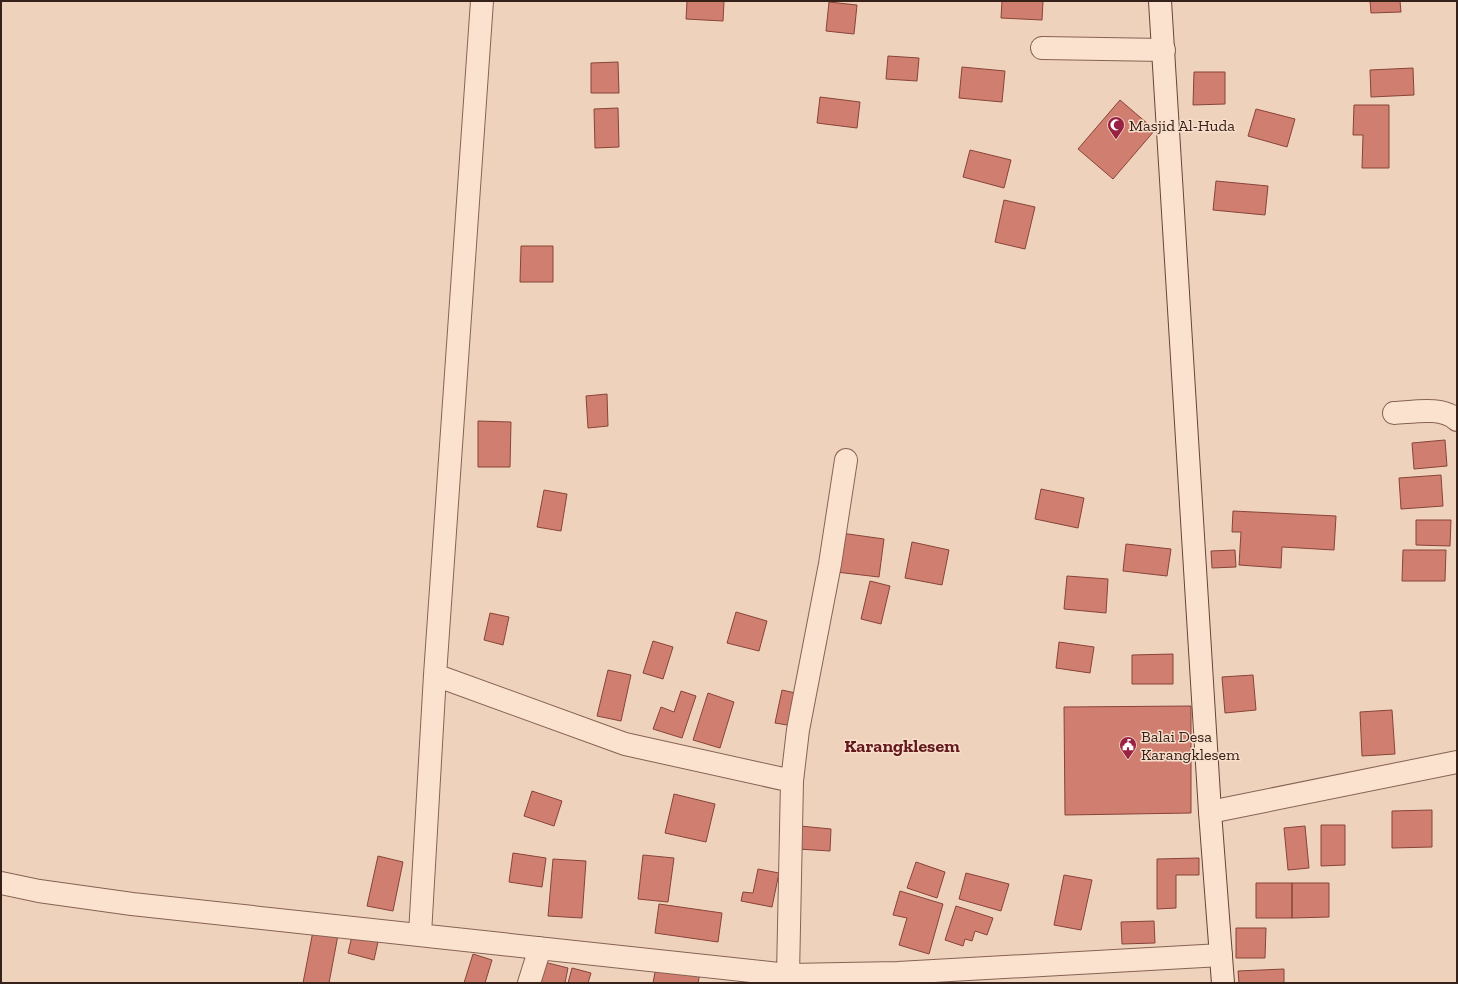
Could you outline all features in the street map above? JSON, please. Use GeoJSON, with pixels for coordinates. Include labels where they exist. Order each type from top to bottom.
{"type":"FeatureCollection","features":[{"type":"Feature","properties":{"kind":"street"},"geometry":{"type":"LineString","coordinates":[[420,934],[435,675],[482,1]]}},
{"type":"Feature","properties":{"kind":"street"},"geometry":{"type":"LineString","coordinates":[[1160,1],[1210,812],[1223,983]]}},
{"type":"Feature","properties":{"kind":"street"},"geometry":{"type":"LineString","coordinates":[[1042,48],[1164,50]]}},
{"type":"Feature","properties":{"kind":"street"},"geometry":{"type":"LineString","coordinates":[[1394,413],[1441,411],[1452,415],[1457,420]]}},
{"type":"Feature","properties":{"kind":"street"},"geometry":{"type":"LineString","coordinates":[[788,976],[792,781],[798,730],[830,564],[846,460]]}},
{"type":"Feature","properties":{"kind":"street"},"geometry":{"type":"LineString","coordinates":[[435,675],[625,744],[792,781]]}},
{"type":"Feature","properties":{"kind":"street"},"geometry":{"type":"LineString","coordinates":[[1210,812],[1457,762]]}},
{"type":"Feature","properties":{"kind":"street"},"geometry":{"type":"LineString","coordinates":[[1,883],[39,891],[132,904],[420,934],[788,976],[897,978],[1221,955]]}},
{"type":"Feature","properties":{"kind":"street"},"geometry":{"type":"LineString","coordinates":[[528,983],[540,948]]}},
{"type":"Feature","properties":{"kind":"building"},"geometry":{"type":"Polygon","coordinates":[[[687,1],[724,1],[723,21],[686,19],[687,1]]]}},
{"type":"Feature","properties":{"kind":"building"},"geometry":{"type":"Polygon","coordinates":[[[1002,1],[1043,1],[1042,20],[1001,18],[1002,1]]]}},
{"type":"Feature","properties":{"kind":"building"},"geometry":{"type":"Polygon","coordinates":[[[1370,1],[1400,1],[1401,12],[1371,13],[1370,1]]]}},
{"type":"Feature","properties":{"kind":"building"},"geometry":{"type":"Polygon","coordinates":[[[829,2],[857,5],[854,34],[826,31],[829,2]]]}},
{"type":"Feature","properties":{"kind":"building"},"geometry":{"type":"Polygon","coordinates":[[[888,56],[919,58],[917,81],[886,79],[888,56]]]}},
{"type":"Feature","properties":{"kind":"building"},"geometry":{"type":"Polygon","coordinates":[[[618,62],[619,93],[591,93],[591,63],[618,62]]]}},
{"type":"Feature","properties":{"kind":"building"},"geometry":{"type":"Polygon","coordinates":[[[962,67],[1005,71],[1002,102],[959,98],[962,67]]]}},
{"type":"Feature","properties":{"kind":"building"},"geometry":{"type":"Polygon","coordinates":[[[1413,68],[1414,95],[1371,97],[1370,70],[1413,68]]]}},
{"type":"Feature","properties":{"kind":"building"},"geometry":{"type":"Polygon","coordinates":[[[1194,72],[1225,72],[1225,104],[1193,105],[1194,72]]]}},
{"type":"Feature","properties":{"kind":"building"},"geometry":{"type":"Polygon","coordinates":[[[820,97],[860,102],[857,128],[817,123],[820,97]]]}},
{"type":"Feature","properties":{"kind":"building","name":"Masjid Al-Huda"},"geometry":{"type":"Polygon","coordinates":[[[1120,100],[1155,130],[1113,179],[1078,149],[1120,100]]]}},
{"type":"Feature","properties":{"kind":"building"},"geometry":{"type":"Polygon","coordinates":[[[1354,105],[1389,105],[1389,168],[1362,168],[1363,135],[1353,135],[1354,105]]]}},
{"type":"Feature","properties":{"kind":"building"},"geometry":{"type":"Polygon","coordinates":[[[618,108],[619,147],[595,148],[594,109],[618,108]]]}},
{"type":"Feature","properties":{"kind":"building"},"geometry":{"type":"Polygon","coordinates":[[[1256,109],[1295,119],[1287,147],[1248,136],[1256,109]]]}},
{"type":"Feature","properties":{"kind":"building"},"geometry":{"type":"Polygon","coordinates":[[[970,150],[1011,160],[1004,188],[963,177],[970,150]]]}},
{"type":"Feature","properties":{"kind":"building"},"geometry":{"type":"Polygon","coordinates":[[[1216,181],[1268,186],[1265,215],[1213,210],[1216,181]]]}},
{"type":"Feature","properties":{"kind":"building"},"geometry":{"type":"Polygon","coordinates":[[[1004,200],[1035,207],[1025,249],[995,242],[1004,200]]]}},
{"type":"Feature","properties":{"kind":"building"},"geometry":{"type":"Polygon","coordinates":[[[521,246],[553,246],[553,282],[520,282],[521,246]]]}},
{"type":"Feature","properties":{"kind":"building"},"geometry":{"type":"Polygon","coordinates":[[[607,394],[608,426],[588,428],[586,396],[607,394]]]}},
{"type":"Feature","properties":{"kind":"building"},"geometry":{"type":"Polygon","coordinates":[[[478,421],[511,422],[510,467],[478,467],[478,421]]]}},
{"type":"Feature","properties":{"kind":"building"},"geometry":{"type":"Polygon","coordinates":[[[1445,440],[1447,466],[1414,469],[1412,443],[1445,440]]]}},
{"type":"Feature","properties":{"kind":"building"},"geometry":{"type":"Polygon","coordinates":[[[1441,475],[1443,506],[1401,509],[1399,478],[1441,475]]]}},
{"type":"Feature","properties":{"kind":"building"},"geometry":{"type":"Polygon","coordinates":[[[1041,489],[1084,498],[1078,528],[1035,519],[1041,489]]]}},
{"type":"Feature","properties":{"kind":"building"},"geometry":{"type":"Polygon","coordinates":[[[544,490],[567,494],[561,531],[537,527],[544,490]]]}},
{"type":"Feature","properties":{"kind":"building"},"geometry":{"type":"Polygon","coordinates":[[[1233,511],[1336,516],[1334,550],[1282,547],[1281,568],[1239,565],[1241,532],[1232,532],[1233,511]]]}},
{"type":"Feature","properties":{"kind":"building"},"geometry":{"type":"Polygon","coordinates":[[[1416,520],[1451,520],[1450,546],[1416,545],[1416,520]]]}},
{"type":"Feature","properties":{"kind":"building"},"geometry":{"type":"Polygon","coordinates":[[[841,533],[884,539],[879,577],[836,572],[841,533]]]}},
{"type":"Feature","properties":{"kind":"building"},"geometry":{"type":"Polygon","coordinates":[[[912,542],[949,550],[942,585],[905,578],[912,542]]]}},
{"type":"Feature","properties":{"kind":"building"},"geometry":{"type":"Polygon","coordinates":[[[1126,544],[1171,549],[1167,576],[1123,571],[1126,544]]]}},
{"type":"Feature","properties":{"kind":"building"},"geometry":{"type":"Polygon","coordinates":[[[1235,550],[1236,567],[1212,568],[1211,551],[1235,550]]]}},
{"type":"Feature","properties":{"kind":"building"},"geometry":{"type":"Polygon","coordinates":[[[1403,550],[1446,550],[1445,581],[1402,581],[1403,550]]]}},
{"type":"Feature","properties":{"kind":"building"},"geometry":{"type":"Polygon","coordinates":[[[1067,576],[1108,579],[1106,613],[1064,609],[1067,576]]]}},
{"type":"Feature","properties":{"kind":"building"},"geometry":{"type":"Polygon","coordinates":[[[870,581],[890,586],[881,624],[861,619],[870,581]]]}},
{"type":"Feature","properties":{"kind":"building"},"geometry":{"type":"Polygon","coordinates":[[[736,612],[767,621],[759,651],[727,643],[736,612]]]}},
{"type":"Feature","properties":{"kind":"building"},"geometry":{"type":"Polygon","coordinates":[[[490,613],[509,617],[503,645],[484,640],[490,613]]]}},
{"type":"Feature","properties":{"kind":"building"},"geometry":{"type":"Polygon","coordinates":[[[653,641],[673,647],[663,679],[643,673],[653,641]]]}},
{"type":"Feature","properties":{"kind":"building"},"geometry":{"type":"Polygon","coordinates":[[[1059,642],[1094,647],[1090,673],[1056,668],[1059,642]]]}},
{"type":"Feature","properties":{"kind":"building"},"geometry":{"type":"Polygon","coordinates":[[[1173,654],[1173,684],[1132,684],[1132,655],[1173,654]]]}},
{"type":"Feature","properties":{"kind":"building"},"geometry":{"type":"Polygon","coordinates":[[[608,670],[631,675],[621,721],[597,716],[608,670]]]}},
{"type":"Feature","properties":{"kind":"building"},"geometry":{"type":"Polygon","coordinates":[[[1253,675],[1256,710],[1225,713],[1222,677],[1253,675]]]}},
{"type":"Feature","properties":{"kind":"building"},"geometry":{"type":"Polygon","coordinates":[[[782,690],[800,694],[793,726],[775,723],[782,690]]]}},
{"type":"Feature","properties":{"kind":"building"},"geometry":{"type":"Polygon","coordinates":[[[681,691],[696,696],[682,738],[653,729],[661,707],[674,712],[681,691]]]}},
{"type":"Feature","properties":{"kind":"building"},"geometry":{"type":"Polygon","coordinates":[[[708,693],[734,702],[720,748],[693,740],[708,693]]]}},
{"type":"Feature","properties":{"kind":"building","name":"Balai Desa Karangklesem"},"geometry":{"type":"Polygon","coordinates":[[[1191,706],[1191,813],[1065,815],[1064,707],[1191,706]]]}},
{"type":"Feature","properties":{"kind":"building"},"geometry":{"type":"Polygon","coordinates":[[[1392,710],[1395,754],[1362,756],[1360,712],[1392,710]]]}},
{"type":"Feature","properties":{"kind":"building"},"geometry":{"type":"Polygon","coordinates":[[[532,791],[562,801],[554,826],[524,816],[532,791]]]}},
{"type":"Feature","properties":{"kind":"building"},"geometry":{"type":"Polygon","coordinates":[[[674,794],[715,804],[706,842],[665,833],[674,794]]]}},
{"type":"Feature","properties":{"kind":"building"},"geometry":{"type":"Polygon","coordinates":[[[1432,810],[1432,847],[1392,848],[1392,811],[1432,810]]]}},
{"type":"Feature","properties":{"kind":"building"},"geometry":{"type":"Polygon","coordinates":[[[1321,825],[1345,825],[1345,865],[1321,866],[1321,825]]]}},
{"type":"Feature","properties":{"kind":"building"},"geometry":{"type":"Polygon","coordinates":[[[800,826],[831,829],[830,851],[798,849],[800,826]]]}},
{"type":"Feature","properties":{"kind":"building"},"geometry":{"type":"Polygon","coordinates":[[[1305,826],[1309,868],[1288,870],[1284,828],[1305,826]]]}},
{"type":"Feature","properties":{"kind":"building"},"geometry":{"type":"Polygon","coordinates":[[[513,853],[546,858],[542,887],[509,882],[513,853]]]}},
{"type":"Feature","properties":{"kind":"building"},"geometry":{"type":"Polygon","coordinates":[[[643,855],[674,858],[668,902],[638,899],[643,855]]]}},
{"type":"Feature","properties":{"kind":"building"},"geometry":{"type":"Polygon","coordinates":[[[378,856],[403,862],[393,911],[367,906],[378,856]]]}},
{"type":"Feature","properties":{"kind":"building"},"geometry":{"type":"Polygon","coordinates":[[[1199,858],[1199,875],[1176,875],[1176,908],[1157,909],[1157,859],[1199,858]]]}},
{"type":"Feature","properties":{"kind":"building"},"geometry":{"type":"Polygon","coordinates":[[[553,859],[586,861],[582,918],[548,916],[553,859]]]}},
{"type":"Feature","properties":{"kind":"building"},"geometry":{"type":"Polygon","coordinates":[[[916,862],[945,872],[937,898],[907,888],[916,862]]]}},
{"type":"Feature","properties":{"kind":"building"},"geometry":{"type":"Polygon","coordinates":[[[758,869],[779,873],[772,907],[741,901],[743,892],[753,893],[758,869]]]}},
{"type":"Feature","properties":{"kind":"building"},"geometry":{"type":"Polygon","coordinates":[[[966,873],[1009,884],[1001,911],[959,899],[966,873]]]}},
{"type":"Feature","properties":{"kind":"building"},"geometry":{"type":"Polygon","coordinates":[[[1064,875],[1092,880],[1081,930],[1054,925],[1064,875]]]}},
{"type":"Feature","properties":{"kind":"building"},"geometry":{"type":"Polygon","coordinates":[[[1256,883],[1292,883],[1292,918],[1256,918],[1256,883]]]}},
{"type":"Feature","properties":{"kind":"building"},"geometry":{"type":"Polygon","coordinates":[[[1292,883],[1329,883],[1329,917],[1292,918],[1292,883]]]}},
{"type":"Feature","properties":{"kind":"building"},"geometry":{"type":"Polygon","coordinates":[[[900,891],[943,904],[929,954],[899,945],[907,918],[893,915],[900,891]]]}},
{"type":"Feature","properties":{"kind":"building"},"geometry":{"type":"Polygon","coordinates":[[[659,904],[722,913],[718,942],[655,933],[659,904]]]}},
{"type":"Feature","properties":{"kind":"building"},"geometry":{"type":"Polygon","coordinates":[[[956,906],[993,918],[987,935],[975,931],[972,941],[965,939],[963,946],[945,940],[956,906]]]}},
{"type":"Feature","properties":{"kind":"building"},"geometry":{"type":"Polygon","coordinates":[[[1154,921],[1155,943],[1122,944],[1121,922],[1154,921]]]}},
{"type":"Feature","properties":{"kind":"building"},"geometry":{"type":"Polygon","coordinates":[[[1236,928],[1266,928],[1265,958],[1236,958],[1236,928]]]}},
{"type":"Feature","properties":{"kind":"building"},"geometry":{"type":"Polygon","coordinates":[[[313,931],[338,935],[329,983],[303,983],[313,931]]]}},
{"type":"Feature","properties":{"kind":"building"},"geometry":{"type":"Polygon","coordinates":[[[352,936],[378,942],[374,960],[348,953],[352,936]]]}},
{"type":"Feature","properties":{"kind":"building"},"geometry":{"type":"Polygon","coordinates":[[[473,954],[492,960],[485,983],[464,983],[473,954]]]}},
{"type":"Feature","properties":{"kind":"building"},"geometry":{"type":"Polygon","coordinates":[[[544,962],[568,968],[565,983],[539,983],[544,962]]]}},
{"type":"Feature","properties":{"kind":"building"},"geometry":{"type":"Polygon","coordinates":[[[656,967],[700,973],[698,983],[653,983],[656,967]]]}},
{"type":"Feature","properties":{"kind":"building"},"geometry":{"type":"Polygon","coordinates":[[[572,968],[591,973],[588,983],[568,983],[572,968]]]}},
{"type":"Feature","properties":{"kind":"building"},"geometry":{"type":"Polygon","coordinates":[[[1284,969],[1284,983],[1239,983],[1238,971],[1284,969]]]}},
{"type":"Feature","properties":{"kind":"place","name":"Masjid Al-Huda"},"geometry":{"type":"Point","coordinates":[1116,140]}},
{"type":"Feature","properties":{"kind":"place","name":"Balai Desa Karangklesem"},"geometry":{"type":"Point","coordinates":[1128,760]}},
{"type":"Feature","properties":{"kind":"district","name":"Karangklesem"},"geometry":{"type":"Point","coordinates":[902,746]}}]}
